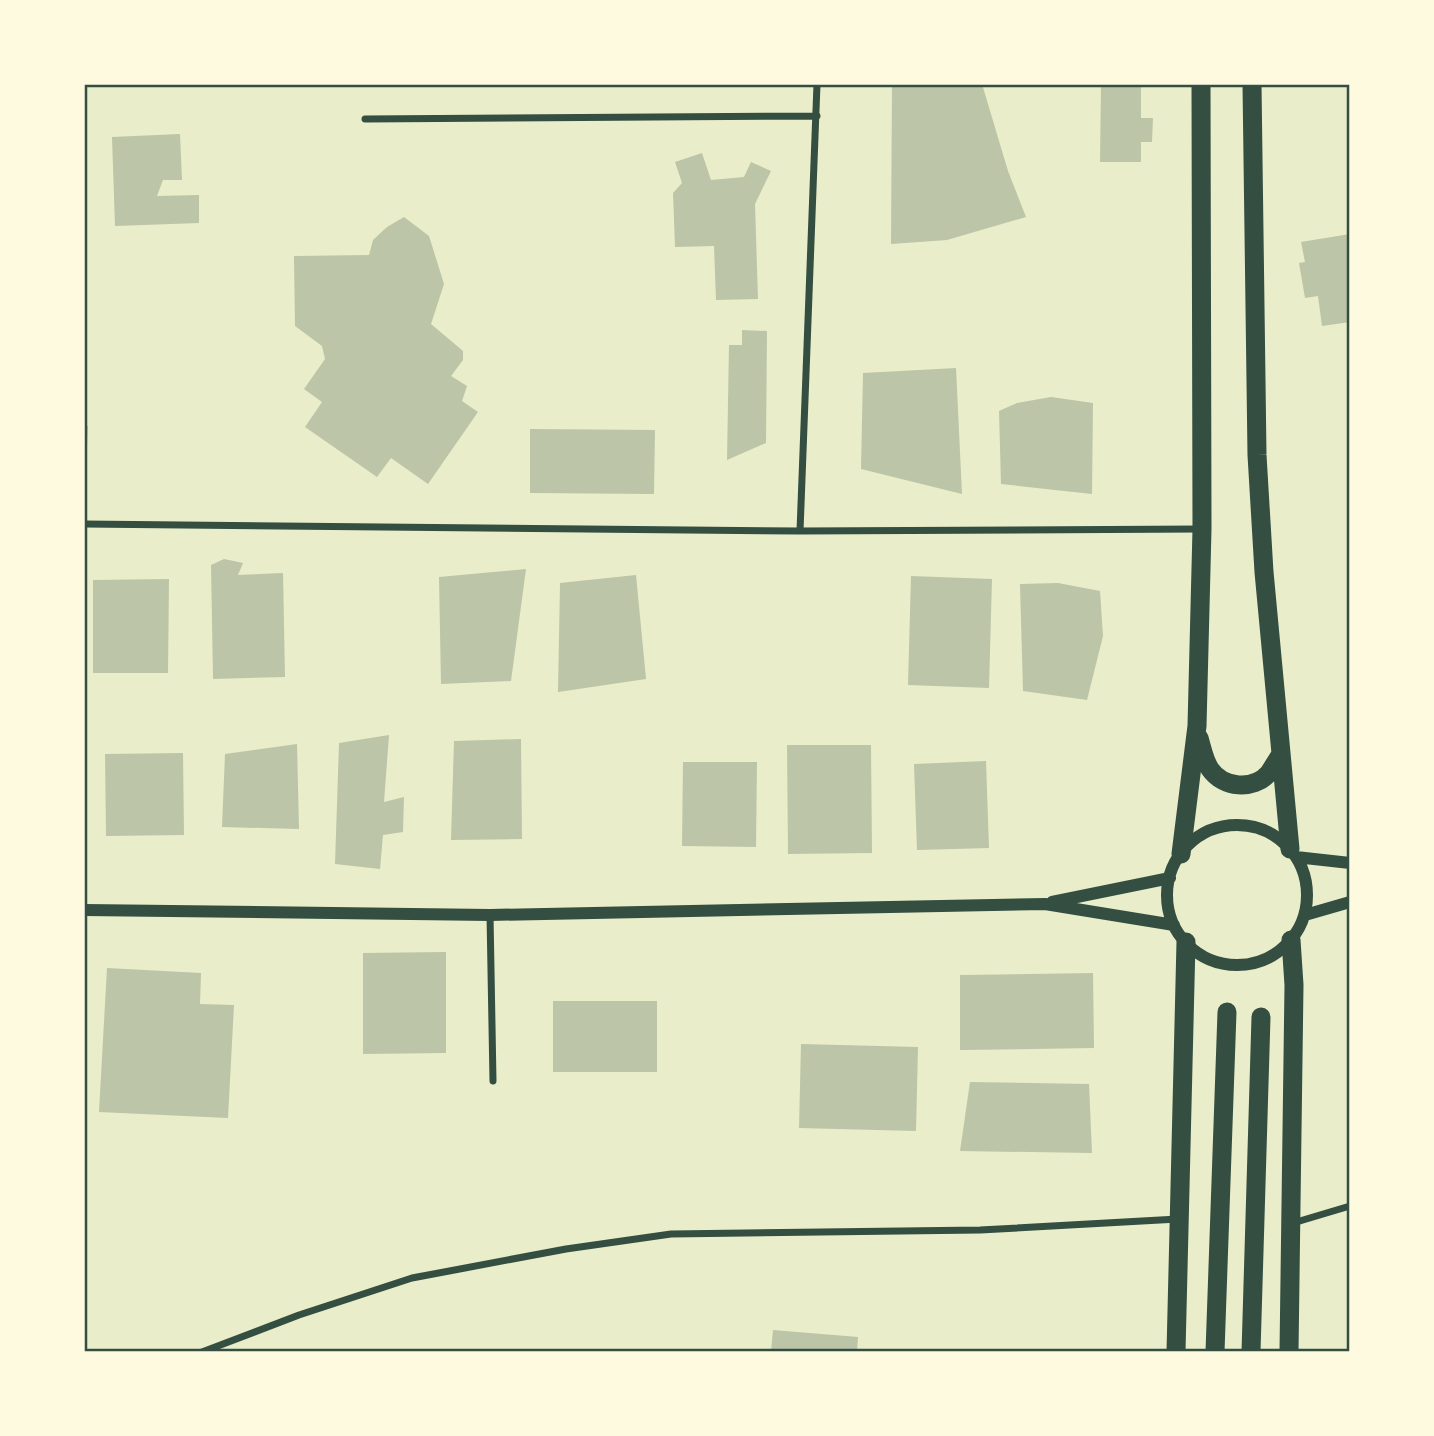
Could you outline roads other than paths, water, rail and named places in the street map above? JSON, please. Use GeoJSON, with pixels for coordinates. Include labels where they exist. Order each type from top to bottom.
{"type":"FeatureCollection","features":[{"type":"Feature","properties":{"kind":"highway"},"geometry":{"type":"LineString","coordinates":[[1181,854],[1196,726],[1202,529],[1201,84]]}},
{"type":"Feature","properties":{"kind":"highway"},"geometry":{"type":"LineString","coordinates":[[1252,84],[1257,455],[1264,572],[1293,853]]}},
{"type":"Feature","properties":{"kind":"highway"},"geometry":{"type":"LineString","coordinates":[[1196,726],[1208,767],[1215,775],[1232,785],[1242,786],[1262,779],[1281,754]]}},
{"type":"Feature","properties":{"kind":"highway"},"geometry":{"type":"LineString","coordinates":[[1289,1352],[1294,985],[1291,940]]}},
{"type":"Feature","properties":{"kind":"highway"},"geometry":{"type":"LineString","coordinates":[[1176,1352],[1186,942]]}},
{"type":"Feature","properties":{"kind":"highway"},"geometry":{"type":"LineString","coordinates":[[1214,1352],[1227,1012]]}},
{"type":"Feature","properties":{"kind":"highway"},"geometry":{"type":"LineString","coordinates":[[1251,1352],[1261,1017]]}},
{"type":"Feature","properties":{"kind":"street"},"geometry":{"type":"LineString","coordinates":[[800,531],[817,84]]}},
{"type":"Feature","properties":{"kind":"street"},"geometry":{"type":"LineString","coordinates":[[365,119],[817,116]]}},
{"type":"Feature","properties":{"kind":"street"},"geometry":{"type":"LineString","coordinates":[[84,524],[800,531],[1202,529]]}},
{"type":"Feature","properties":{"kind":"street"},"geometry":{"type":"LineString","coordinates":[[1234,826],[1265,831],[1293,853],[1302,868],[1307,891],[1304,915],[1291,940],[1268,958],[1238,965],[1209,960],[1186,942],[1174,925],[1168,906],[1170,878],[1181,854],[1205,833],[1234,826]]}},
{"type":"Feature","properties":{"kind":"street"},"geometry":{"type":"LineString","coordinates":[[1293,853],[1350,863]]}},
{"type":"Feature","properties":{"kind":"street"},"geometry":{"type":"LineString","coordinates":[[1045,904],[1170,878]]}},
{"type":"Feature","properties":{"kind":"street"},"geometry":{"type":"LineString","coordinates":[[1304,915],[1350,902]]}},
{"type":"Feature","properties":{"kind":"street"},"geometry":{"type":"LineString","coordinates":[[84,910],[491,915],[1045,904],[1174,925]]}},
{"type":"Feature","properties":{"kind":"street"},"geometry":{"type":"LineString","coordinates":[[491,915],[492,1081]]}},
{"type":"Feature","properties":{"kind":"street"},"geometry":{"type":"LineString","coordinates":[[1292,1223],[1350,1206]]}},
{"type":"Feature","properties":{"kind":"street"},"geometry":{"type":"LineString","coordinates":[[202,1352],[299,1315],[412,1278],[566,1249],[658,1236],[980,1230],[1178,1219]]}}]}
